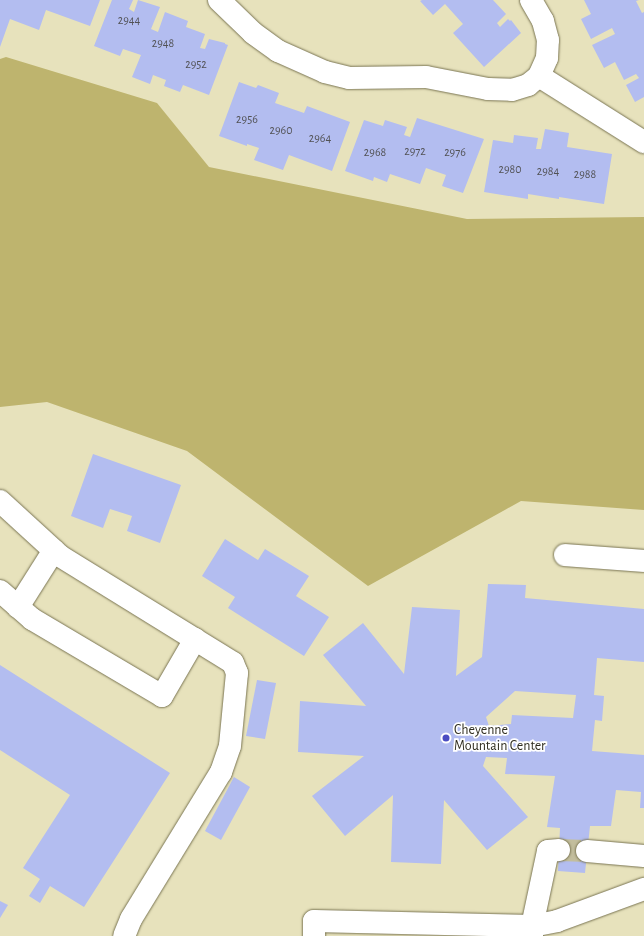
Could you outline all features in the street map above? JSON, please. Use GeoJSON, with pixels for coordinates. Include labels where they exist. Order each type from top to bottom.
{"type":"FeatureCollection","features":[{"type":"Feature","properties":{"kind":"street"},"geometry":{"type":"LineString","coordinates":[[219,0],[253,32],[278,51],[318,69],[349,78],[426,77],[488,90],[512,90],[528,85],[539,76],[547,58],[548,40],[543,21],[531,0]]}},
{"type":"Feature","properties":{"kind":"street"},"geometry":{"type":"LineString","coordinates":[[539,76],[644,142]]}},
{"type":"Feature","properties":{"kind":"street"},"geometry":{"type":"LineString","coordinates":[[4,508],[60,556],[234,663],[237,673],[230,746],[221,772],[131,919],[124,936]]}},
{"type":"Feature","properties":{"kind":"street"},"geometry":{"type":"LineString","coordinates":[[18,607],[54,550]]}},
{"type":"Feature","properties":{"kind":"street"},"geometry":{"type":"LineString","coordinates":[[565,555],[644,561]]}},
{"type":"Feature","properties":{"kind":"street"},"geometry":{"type":"LineString","coordinates":[[0,591],[32,619],[162,696],[195,639]]}},
{"type":"Feature","properties":{"kind":"street"},"geometry":{"type":"LineString","coordinates":[[532,931],[548,851],[559,850]]}},
{"type":"Feature","properties":{"kind":"street"},"geometry":{"type":"LineString","coordinates":[[587,851],[644,856]]}},
{"type":"Feature","properties":{"kind":"street"},"geometry":{"type":"LineString","coordinates":[[314,936],[314,921],[532,931],[644,890]]}},
{"type":"Feature","properties":{"kind":"shaded area"},"geometry":{"type":"Polygon","coordinates":[[[6,57],[157,103],[209,167],[467,219],[644,217],[644,510],[521,501],[368,586],[187,451],[47,402],[0,407],[0,59],[6,57]]]}},
{"type":"Feature","properties":{"kind":"building"},"geometry":{"type":"Polygon","coordinates":[[[0,0],[100,0],[90,26],[46,10],[39,30],[10,19],[0,47],[0,0]]]}},
{"type":"Feature","properties":{"kind":"building"},"geometry":{"type":"Polygon","coordinates":[[[112,0],[133,0],[129,9],[134,12],[138,0],[160,7],[151,29],[158,32],[165,12],[188,21],[186,27],[205,34],[200,48],[205,49],[209,39],[228,45],[209,95],[183,85],[180,92],[164,86],[166,80],[153,75],[150,84],[132,77],[141,55],[123,49],[120,56],[94,46],[112,0]]]}},
{"type":"Feature","properties":{"kind":"building"},"geometry":{"type":"Polygon","coordinates":[[[493,0],[506,14],[497,23],[500,27],[508,19],[510,21],[511,20],[521,33],[484,67],[453,33],[463,24],[445,4],[433,15],[420,1],[493,0]]]}},
{"type":"Feature","properties":{"kind":"building"},"geometry":{"type":"Polygon","coordinates":[[[584,0],[639,0],[636,1],[642,13],[644,12],[644,97],[635,102],[626,85],[639,78],[636,74],[624,80],[615,62],[604,68],[592,45],[615,34],[612,28],[591,39],[581,19],[591,14],[584,0]]]}},
{"type":"Feature","properties":{"kind":"building"},"geometry":{"type":"Polygon","coordinates":[[[239,82],[256,88],[258,85],[279,93],[275,103],[304,113],[307,106],[350,122],[332,171],[289,155],[283,170],[254,160],[259,148],[247,144],[247,146],[219,136],[239,82]]]}},
{"type":"Feature","properties":{"kind":"building"},"geometry":{"type":"Polygon","coordinates":[[[417,118],[484,139],[463,193],[442,186],[446,175],[426,168],[420,184],[390,174],[387,182],[374,177],[373,181],[345,171],[364,120],[383,126],[385,120],[407,127],[404,135],[410,137],[417,118]]]}},
{"type":"Feature","properties":{"kind":"building"},"geometry":{"type":"Polygon","coordinates":[[[545,129],[569,133],[567,147],[612,154],[604,204],[528,194],[528,199],[484,192],[493,140],[513,143],[514,135],[538,138],[536,149],[541,149],[545,129]]]}},
{"type":"Feature","properties":{"kind":"building"},"geometry":{"type":"Polygon","coordinates":[[[93,454],[181,485],[160,543],[127,531],[132,516],[110,509],[103,528],[71,516],[93,454]]]}},
{"type":"Feature","properties":{"kind":"building"},"geometry":{"type":"Polygon","coordinates":[[[225,539],[258,560],[265,549],[309,576],[296,596],[329,617],[304,656],[228,608],[235,597],[202,576],[225,539]]]}},
{"type":"Feature","properties":{"kind":"building","name":"Cheyenne Mountain Center"},"geometry":{"type":"Polygon","coordinates":[[[488,584],[526,585],[525,598],[644,609],[644,662],[597,658],[594,695],[604,696],[602,721],[595,720],[592,751],[644,755],[644,808],[640,808],[641,792],[616,790],[611,826],[590,826],[585,873],[558,871],[560,828],[547,827],[555,776],[505,774],[507,758],[486,757],[483,766],[528,817],[487,850],[444,800],[441,864],[391,862],[393,795],[345,836],[312,796],[364,756],[298,752],[300,701],[366,706],[323,655],[363,623],[404,674],[412,607],[460,610],[456,676],[482,657],[488,584]],[[515,691],[486,717],[489,726],[511,724],[512,715],[573,718],[576,695],[515,691]]]}},
{"type":"Feature","properties":{"kind":"building"},"geometry":{"type":"Polygon","coordinates":[[[0,665],[170,773],[84,907],[50,886],[40,903],[29,896],[40,879],[23,868],[70,795],[0,750],[0,665]]]}},
{"type":"Feature","properties":{"kind":"building"},"geometry":{"type":"Polygon","coordinates":[[[257,680],[276,683],[265,739],[246,736],[257,680]]]}},
{"type":"Feature","properties":{"kind":"building"},"geometry":{"type":"Polygon","coordinates":[[[234,777],[250,787],[221,840],[205,831],[234,777]]]}},
{"type":"Feature","properties":{"kind":"building"},"geometry":{"type":"Polygon","coordinates":[[[0,901],[8,905],[0,918],[0,901]]]}},
{"type":"Feature","properties":{"kind":"tunnel"},"geometry":{"type":"LineString","coordinates":[[559,850],[587,851]]}},
{"type":"Feature","properties":{"kind":"place","name":"Cheyenne Mountain Center"},"geometry":{"type":"Point","coordinates":[446,738]}}]}
